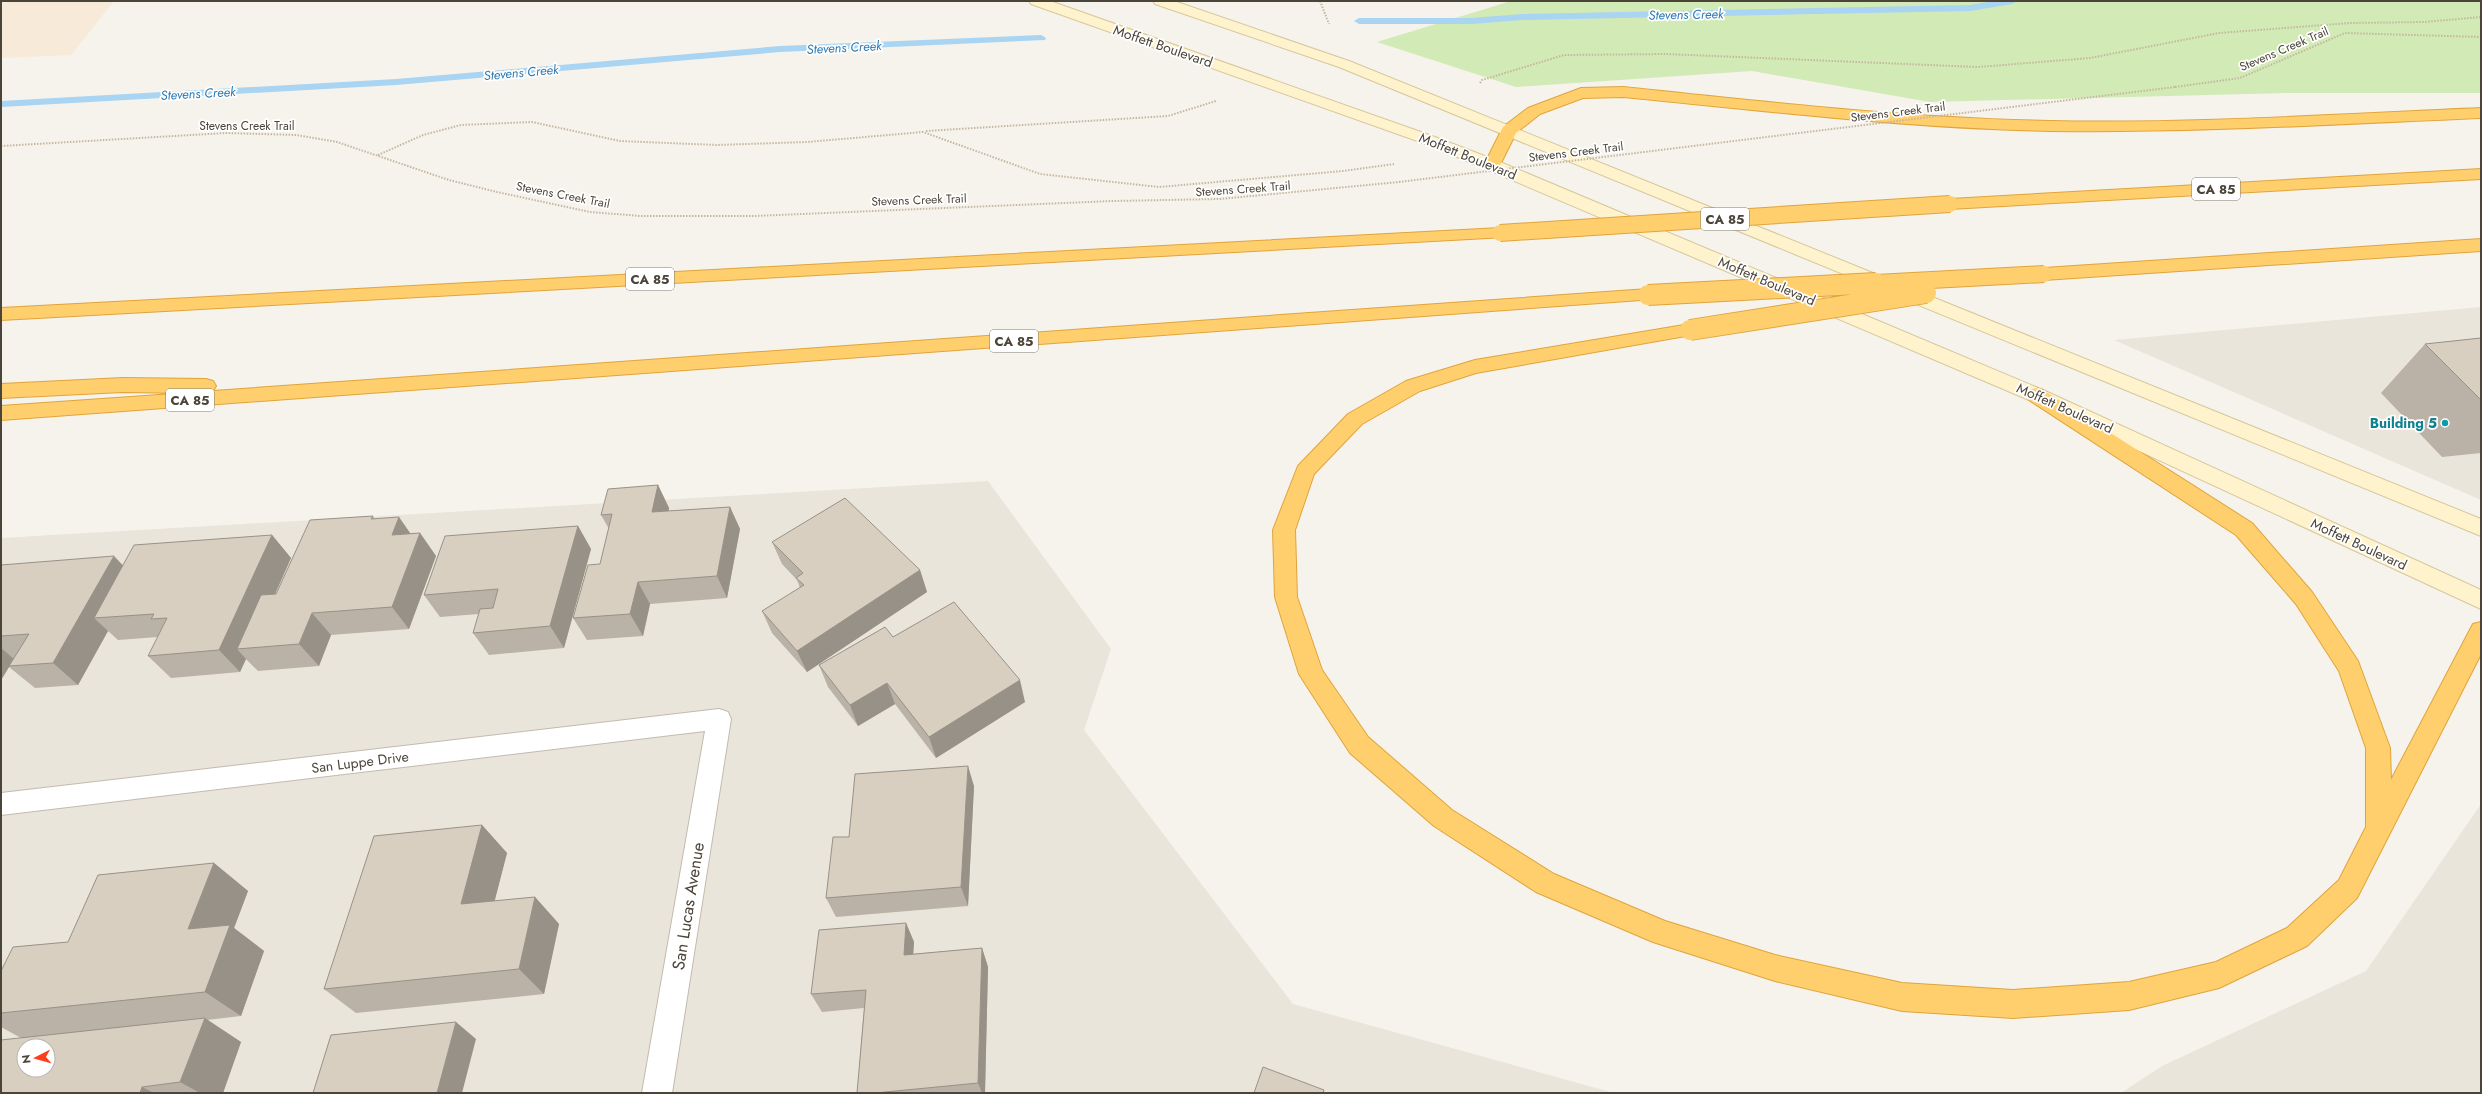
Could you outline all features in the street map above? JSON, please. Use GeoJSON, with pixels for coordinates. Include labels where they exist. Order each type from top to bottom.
{"type":"FeatureCollection","features":[{"type":"Feature","properties":{"kind":"highway"},"geometry":{"type":"LineString","coordinates":[[1492,165],[1509,130],[1534,110],[1581,93],[1624,92],[1906,119],[1990,124],[2166,124],[2481,113]]}},
{"type":"Feature","properties":{"kind":"highway","name":"CA 85"},"geometry":{"type":"LineString","coordinates":[[1,314],[1500,233],[1950,204],[2481,174]]}},
{"type":"Feature","properties":{"kind":"highway","name":"CA 85"},"geometry":{"type":"LineString","coordinates":[[1,413],[1648,295],[2044,274],[2481,245]]}},
{"type":"Feature","properties":{"kind":"highway"},"geometry":{"type":"LineString","coordinates":[[2044,274],[1690,330],[1475,367],[1413,386],[1355,419],[1305,471],[1284,530],[1286,598],[1311,674],[1359,745],[1443,818],[1545,882],[1663,933],[1776,968],[1902,997],[2013,1004],[2129,996],[2219,975],[2297,937],[2348,889],[2481,631]]}},
{"type":"Feature","properties":{"kind":"highway"},"geometry":{"type":"LineString","coordinates":[[1,391],[124,385],[379,386]]}},
{"type":"Feature","properties":{"kind":"highway"},"geometry":{"type":"LineString","coordinates":[[2036,395],[2244,529],[2304,598],[2350,668],[2378,748],[2379,830]]}},
{"type":"Feature","properties":{"kind":"main road","name":"Moffett Boulevard"},"geometry":{"type":"LineString","coordinates":[[1036,1],[1429,140],[1492,165],[2036,395],[2481,600]]}},
{"type":"Feature","properties":{"kind":"main road"},"geometry":{"type":"LineString","coordinates":[[1160,1],[1344,64],[1509,130],[2481,528]]}},
{"type":"Feature","properties":{"kind":"street","name":"San Luppe Drive"},"geometry":{"type":"LineString","coordinates":[[4,809],[720,719]]}},
{"type":"Feature","properties":{"kind":"street","name":"San Lucas Avenue"},"geometry":{"type":"LineString","coordinates":[[657,1093],[720,719]]}},
{"type":"Feature","properties":{"kind":"path","name":"Stevens Creek Trail"},"geometry":{"type":"LineString","coordinates":[[1,146],[226,133],[296,135],[337,142],[449,180],[497,192],[590,212],[641,216],[754,216],[1112,202],[1177,202],[1287,196],[2240,78],[2345,33],[2481,38]]}},
{"type":"Feature","properties":{"kind":"path"},"geometry":{"type":"LineString","coordinates":[[923,132],[1168,116],[1218,100]]}},
{"type":"Feature","properties":{"kind":"shaded area"},"geometry":{"type":"Polygon","coordinates":[[[1,1],[114,1],[71,55],[1,58],[1,1]]]}},
{"type":"Feature","properties":{"kind":"shaded area"},"geometry":{"type":"Polygon","coordinates":[[[2481,307],[2481,500],[2114,340],[2481,307]]]}},
{"type":"Feature","properties":{"kind":"shaded area"},"geometry":{"type":"Polygon","coordinates":[[[988,481],[1111,649],[1084,730],[1293,1004],[1614,1093],[1,1093],[1,538],[988,481]]]}},
{"type":"Feature","properties":{"kind":"shaded area"},"geometry":{"type":"Polygon","coordinates":[[[2481,804],[2481,1093],[2121,1093],[2162,1066],[2366,971],[2481,804]]]}},
{"type":"Feature","properties":{"kind":"green space"},"geometry":{"type":"Polygon","coordinates":[[[1511,1],[2481,1],[2481,93],[2286,93],[1930,102],[1752,71],[1516,87],[1377,42],[1511,1]]]}},
{"type":"Feature","properties":{"kind":"building"},"geometry":{"type":"Polygon","coordinates":[[[2481,338],[2481,400],[2425,344],[2481,338]]]}},
{"type":"Feature","properties":{"kind":"building"},"geometry":{"type":"Polygon","coordinates":[[[658,485],[652,512],[730,507],[717,576],[638,582],[630,614],[573,618],[588,565],[600,564],[612,514],[601,515],[608,489],[658,485]]]}},
{"type":"Feature","properties":{"kind":"building"},"geometry":{"type":"Polygon","coordinates":[[[845,498],[920,570],[797,651],[762,611],[804,585],[796,578],[803,573],[772,542],[845,498]]]}},
{"type":"Feature","properties":{"kind":"building"},"geometry":{"type":"Polygon","coordinates":[[[373,516],[371,519],[399,517],[392,535],[420,533],[392,607],[312,613],[299,644],[237,649],[261,595],[276,594],[310,520],[373,516]]]}},
{"type":"Feature","properties":{"kind":"building"},"geometry":{"type":"Polygon","coordinates":[[[578,526],[550,626],[473,633],[480,609],[493,608],[498,589],[424,595],[445,536],[578,526]]]}},
{"type":"Feature","properties":{"kind":"building"},"geometry":{"type":"Polygon","coordinates":[[[272,535],[219,650],[148,656],[167,618],[151,619],[154,614],[94,618],[134,545],[272,535]]]}},
{"type":"Feature","properties":{"kind":"building"},"geometry":{"type":"Polygon","coordinates":[[[114,556],[53,663],[9,666],[29,634],[1,636],[1,565],[114,556]]]}},
{"type":"Feature","properties":{"kind":"building"},"geometry":{"type":"Polygon","coordinates":[[[954,602],[1020,680],[929,737],[887,683],[850,705],[819,665],[885,627],[893,637],[954,602]]]}},
{"type":"Feature","properties":{"kind":"building"},"geometry":{"type":"Polygon","coordinates":[[[968,766],[961,887],[826,898],[833,837],[849,837],[855,774],[968,766]]]}},
{"type":"Feature","properties":{"kind":"building"},"geometry":{"type":"Polygon","coordinates":[[[482,825],[461,904],[535,897],[519,969],[324,989],[374,836],[482,825]]]}},
{"type":"Feature","properties":{"kind":"building"},"geometry":{"type":"Polygon","coordinates":[[[214,863],[188,929],[230,925],[205,992],[1,1013],[1,971],[13,947],[68,942],[98,875],[214,863]]]}},
{"type":"Feature","properties":{"kind":"building"},"geometry":{"type":"Polygon","coordinates":[[[906,923],[904,955],[982,948],[978,1083],[875,1093],[857,1093],[866,990],[811,994],[819,930],[906,923]]]}},
{"type":"Feature","properties":{"kind":"building"},"geometry":{"type":"Polygon","coordinates":[[[205,1018],[180,1082],[142,1087],[140,1093],[1,1093],[1,1040],[16,1038],[16,1078],[56,1078],[56,1038],[20,1038],[205,1018]]]}},
{"type":"Feature","properties":{"kind":"building"},"geometry":{"type":"Polygon","coordinates":[[[456,1022],[437,1093],[313,1093],[331,1035],[456,1022]]]}},
{"type":"Feature","properties":{"kind":"building"},"geometry":{"type":"Polygon","coordinates":[[[1263,1067],[1324,1090],[1323,1093],[1254,1093],[1263,1067]]]}},
{"type":"Feature","properties":{"kind":"waterway","name":"Stevens Creek"},"geometry":{"type":"LineString","coordinates":[[1359,21],[1471,21],[1523,17],[1970,8],[2012,1]]}},
{"type":"Feature","properties":{"kind":"waterway","name":"Stevens Creek"},"geometry":{"type":"LineString","coordinates":[[1,104],[396,82],[780,49],[1041,38]]}},
{"type":"Feature","properties":{"kind":"place","name":"Building 5"},"geometry":{"type":"Point","coordinates":[2445,423]}}]}
